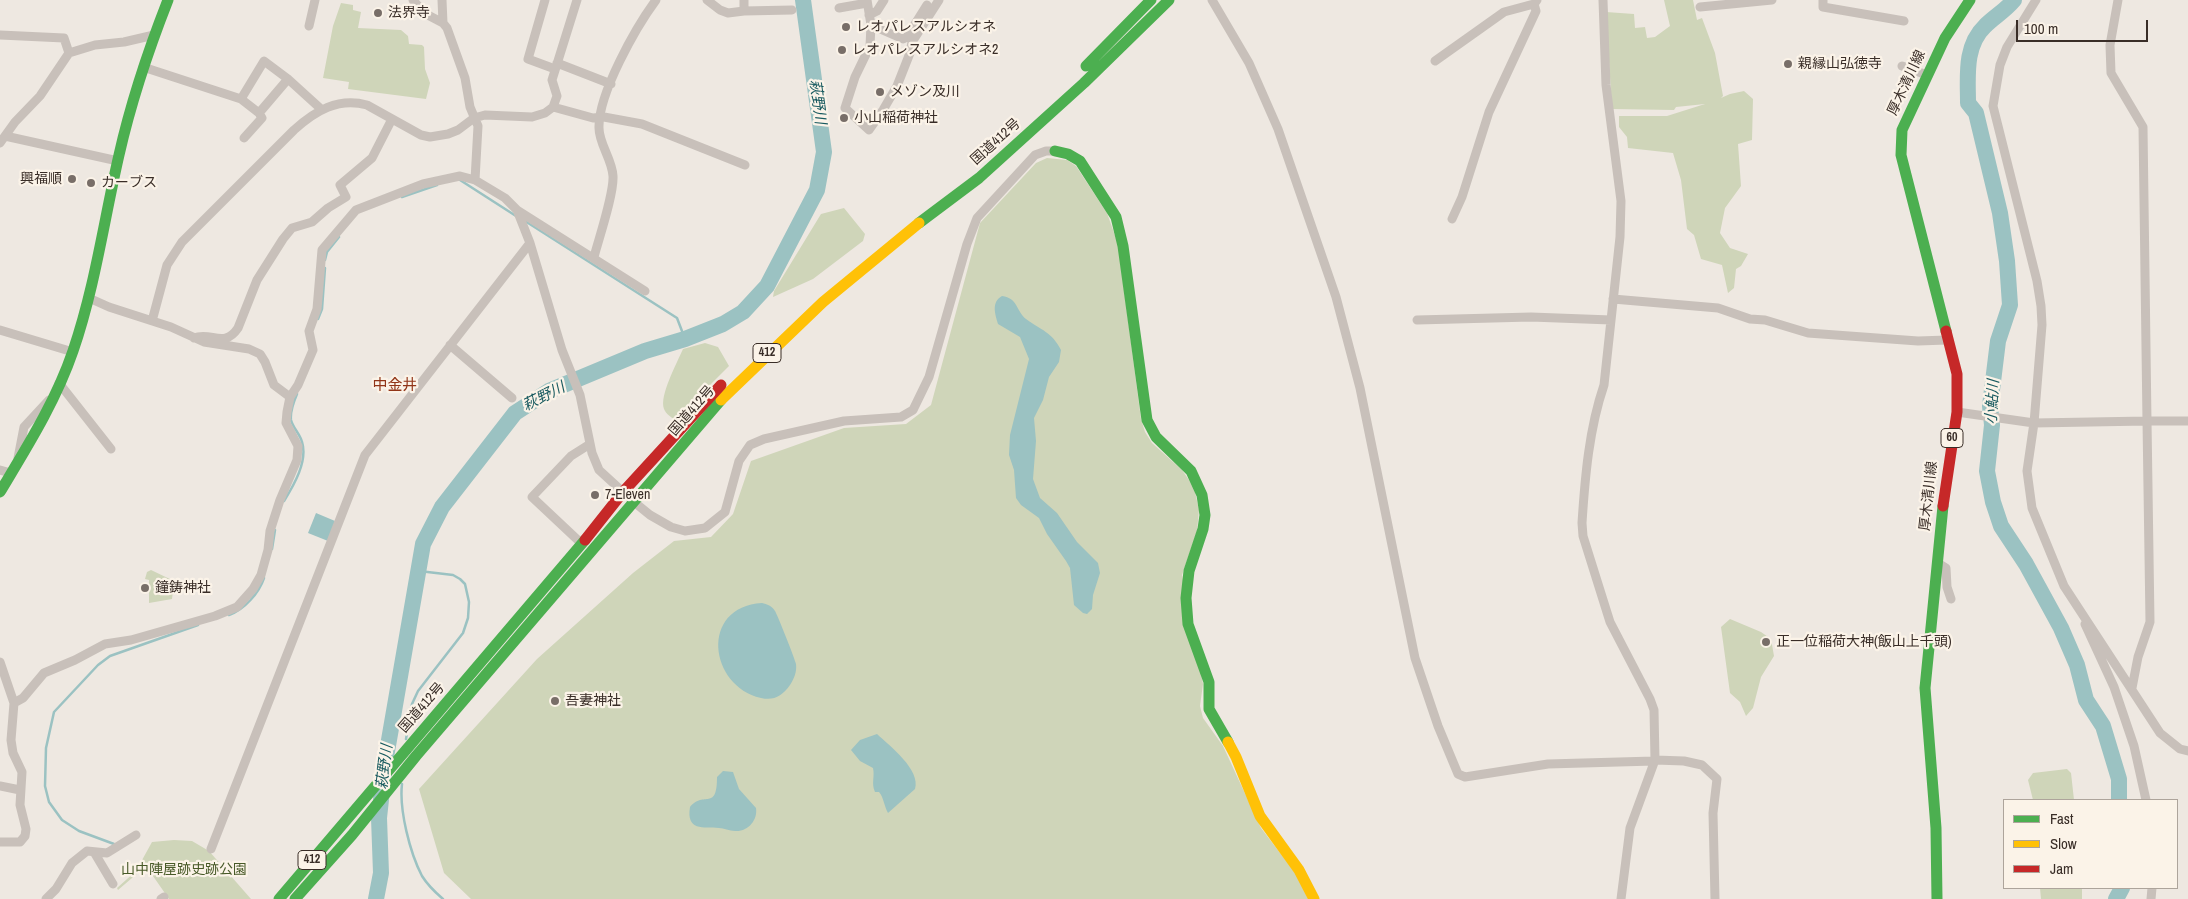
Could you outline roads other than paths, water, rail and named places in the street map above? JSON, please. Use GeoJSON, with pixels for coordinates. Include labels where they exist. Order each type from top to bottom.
{"type":"FeatureCollection","features":[{"type":"Feature","properties":{"kind":"main road"},"geometry":{"type":"LineString","coordinates":[[0,492],[9,469],[52,397],[73,352],[89,298],[118,161],[142,67],[168,0]]}},
{"type":"Feature","properties":{"kind":"main road","name":"国道412号"},"geometry":{"type":"LineString","coordinates":[[279,899],[582,544],[623,492],[698,408],[816,294],[973,169],[1078,75],[1151,0]]}},
{"type":"Feature","properties":{"kind":"main road","name":"国道412号"},"geometry":{"type":"LineString","coordinates":[[295,899],[352,835],[416,756],[730,390],[823,302],[933,212],[979,178],[1084,83],[1169,0]]}},
{"type":"Feature","properties":{"kind":"main road","name":"厚木清川線"},"geometry":{"type":"LineString","coordinates":[[1937,899],[1936,828],[1926,688],[1946,474],[1962,412],[1957,374],[1902,155],[1902,130],[1945,38],[1970,0]]}},
{"type":"Feature","properties":{"kind":"main road"},"geometry":{"type":"LineString","coordinates":[[1055,151],[1068,154],[1080,161],[1116,217],[1123,246],[1147,420],[1159,441],[1190,471],[1202,495],[1205,515],[1203,529],[1190,565],[1186,598],[1188,624],[1209,682],[1209,710],[1236,757],[1260,816],[1299,870],[1314,899]]}},
{"type":"Feature","properties":{"kind":"street"},"geometry":{"type":"LineString","coordinates":[[309,26],[315,0]]}},
{"type":"Feature","properties":{"kind":"street"},"geometry":{"type":"LineString","coordinates":[[413,0],[424,13],[443,23],[447,28],[465,78],[470,107],[478,126],[475,180]]}},
{"type":"Feature","properties":{"kind":"street"},"geometry":{"type":"LineString","coordinates":[[442,0],[443,23]]}},
{"type":"Feature","properties":{"kind":"street"},"geometry":{"type":"LineString","coordinates":[[545,0],[534,30],[528,59],[611,84]]}},
{"type":"Feature","properties":{"kind":"street"},"geometry":{"type":"LineString","coordinates":[[152,321],[167,265],[182,242],[311,114],[340,104],[359,103],[430,137],[458,130],[474,118],[485,116],[532,116],[545,113],[553,107],[556,96],[552,80],[577,0]]}},
{"type":"Feature","properties":{"kind":"street"},"geometry":{"type":"LineString","coordinates":[[594,257],[613,177],[599,129],[600,118],[611,84],[631,38],[656,0]]}},
{"type":"Feature","properties":{"kind":"street"},"geometry":{"type":"LineString","coordinates":[[706,0],[728,13],[744,10],[792,10]]}},
{"type":"Feature","properties":{"kind":"street"},"geometry":{"type":"LineString","coordinates":[[744,0],[744,10]]}},
{"type":"Feature","properties":{"kind":"street"},"geometry":{"type":"LineString","coordinates":[[869,15],[877,11],[884,0]]}},
{"type":"Feature","properties":{"kind":"street"},"geometry":{"type":"LineString","coordinates":[[839,8],[867,1],[871,25],[870,46],[855,77],[845,108],[869,130],[884,110],[897,86],[910,53],[912,42],[939,0]]}},
{"type":"Feature","properties":{"kind":"street"},"geometry":{"type":"LineString","coordinates":[[1212,0],[1249,63],[1278,130],[1336,298],[1360,388],[1415,658],[1438,726],[1458,774],[1465,777],[1548,764],[1684,760],[1702,765],[1717,779],[1713,813],[1715,899]]}},
{"type":"Feature","properties":{"kind":"street"},"geometry":{"type":"LineString","coordinates":[[1603,0],[1606,85],[1621,201],[1620,237],[1604,385],[1597,405],[1583,504],[1583,536],[1610,622],[1654,710],[1654,761],[1630,828],[1621,899]]}},
{"type":"Feature","properties":{"kind":"street"},"geometry":{"type":"LineString","coordinates":[[1700,7],[1772,0]]}},
{"type":"Feature","properties":{"kind":"street"},"geometry":{"type":"LineString","coordinates":[[1823,0],[1823,7],[1904,21]]}},
{"type":"Feature","properties":{"kind":"street"},"geometry":{"type":"LineString","coordinates":[[2036,0],[2007,47],[1998,73],[1994,106],[2042,306],[2027,471],[2032,508],[2060,577],[2082,616],[2160,733],[2180,749],[2188,751]]}},
{"type":"Feature","properties":{"kind":"street"},"geometry":{"type":"LineString","coordinates":[[2118,0],[2110,45],[2111,74],[2144,127],[2150,622],[2129,684]]}},
{"type":"Feature","properties":{"kind":"street"},"geometry":{"type":"LineString","coordinates":[[1435,61],[1504,12],[1535,2],[1536,11],[1489,112],[1462,197],[1452,219]]}},
{"type":"Feature","properties":{"kind":"street"},"geometry":{"type":"LineString","coordinates":[[871,25],[903,39],[927,5]]}},
{"type":"Feature","properties":{"kind":"street"},"geometry":{"type":"LineString","coordinates":[[0,35],[64,38],[69,53]]}},
{"type":"Feature","properties":{"kind":"street"},"geometry":{"type":"LineString","coordinates":[[118,161],[2,139],[15,122],[40,96],[69,53],[95,45],[154,36]]}},
{"type":"Feature","properties":{"kind":"street"},"geometry":{"type":"LineString","coordinates":[[240,99],[264,62],[288,79],[321,109]]}},
{"type":"Feature","properties":{"kind":"street"},"geometry":{"type":"LineString","coordinates":[[1902,66],[1927,75]]}},
{"type":"Feature","properties":{"kind":"street"},"geometry":{"type":"LineString","coordinates":[[142,67],[240,99],[259,112],[262,118],[244,138]]}},
{"type":"Feature","properties":{"kind":"street"},"geometry":{"type":"LineString","coordinates":[[259,112],[288,79]]}},
{"type":"Feature","properties":{"kind":"street"},"geometry":{"type":"LineString","coordinates":[[553,107],[593,118],[642,124],[744,165]]}},
{"type":"Feature","properties":{"kind":"street"},"geometry":{"type":"LineString","coordinates":[[194,338],[198,336],[226,339],[234,335],[257,280],[283,239],[292,228],[312,222],[328,208],[346,197],[340,185],[372,158],[392,119]]}},
{"type":"Feature","properties":{"kind":"street"},"geometry":{"type":"LineString","coordinates":[[517,210],[530,243],[570,371],[580,395],[590,444],[599,470],[634,502],[671,527],[685,531],[705,528],[725,512],[739,461],[750,445],[764,439],[844,421],[901,417],[909,414],[920,399],[928,377],[967,244],[977,218],[1035,155],[1046,151],[1055,151]]}},
{"type":"Feature","properties":{"kind":"street"},"geometry":{"type":"LineString","coordinates":[[14,702],[23,698],[44,673],[75,660],[105,644],[131,640],[215,616],[237,607],[248,595],[261,575],[268,550],[270,532],[280,500],[297,460],[297,442],[286,423],[290,397],[298,385],[313,350],[309,331],[317,309],[322,250],[356,210],[423,184],[460,176],[475,180],[505,198],[517,210],[645,291]]}},
{"type":"Feature","properties":{"kind":"street"},"geometry":{"type":"LineString","coordinates":[[211,849],[366,455],[530,243]]}},
{"type":"Feature","properties":{"kind":"street"},"geometry":{"type":"LineString","coordinates":[[89,298],[194,338],[220,345],[249,349],[260,354],[266,362],[274,385],[290,397]]}},
{"type":"Feature","properties":{"kind":"street"},"geometry":{"type":"LineString","coordinates":[[1613,299],[1718,308],[1750,319],[1765,320],[1808,333],[1918,341],[1947,340]]}},
{"type":"Feature","properties":{"kind":"street"},"geometry":{"type":"LineString","coordinates":[[1417,320],[1531,317],[1611,320]]}},
{"type":"Feature","properties":{"kind":"street"},"geometry":{"type":"LineString","coordinates":[[0,330],[73,352]]}},
{"type":"Feature","properties":{"kind":"street"},"geometry":{"type":"LineString","coordinates":[[450,345],[512,398]]}},
{"type":"Feature","properties":{"kind":"street"},"geometry":{"type":"LineString","coordinates":[[59,384],[111,449]]}},
{"type":"Feature","properties":{"kind":"street"},"geometry":{"type":"LineString","coordinates":[[1962,412],[2032,423],[2188,421]]}},
{"type":"Feature","properties":{"kind":"street"},"geometry":{"type":"LineString","coordinates":[[582,544],[532,497],[571,456],[590,444]]}},
{"type":"Feature","properties":{"kind":"street"},"geometry":{"type":"LineString","coordinates":[[1938,563],[1946,568],[1951,596]]}},
{"type":"Feature","properties":{"kind":"street"},"geometry":{"type":"LineString","coordinates":[[2082,616],[2114,688],[2134,746],[2146,799]]}},
{"type":"Feature","properties":{"kind":"street"},"geometry":{"type":"LineString","coordinates":[[0,662],[14,702],[11,740],[13,753],[22,772],[20,804],[26,829],[25,836],[20,842],[0,842]]}},
{"type":"Feature","properties":{"kind":"street"},"geometry":{"type":"LineString","coordinates":[[2114,688],[2129,684]]}},
{"type":"Feature","properties":{"kind":"street"},"geometry":{"type":"LineString","coordinates":[[0,786],[20,790]]}},
{"type":"Feature","properties":{"kind":"street"},"geometry":{"type":"LineString","coordinates":[[46,899],[56,889],[72,862],[87,852],[107,853],[136,835]]}},
{"type":"Feature","properties":{"kind":"street"},"geometry":{"type":"LineString","coordinates":[[94,852],[113,884]]}},
{"type":"Feature","properties":{"kind":"water"},"geometry":{"type":"Polygon","coordinates":[[[1002,296],[1011,299],[1023,316],[1050,335],[1061,350],[1059,362],[1049,377],[1043,400],[1034,418],[1036,441],[1033,479],[1040,498],[1057,513],[1077,542],[1098,563],[1100,573],[1093,595],[1092,609],[1087,614],[1074,605],[1070,568],[1066,561],[1047,534],[1039,518],[1021,505],[1016,498],[1014,470],[1009,455],[1010,435],[1029,359],[1020,337],[998,324],[995,305],[1002,296]]]}},
{"type":"Feature","properties":{"kind":"water"},"geometry":{"type":"Polygon","coordinates":[[[316,513],[335,521],[328,541],[308,533],[316,513]]]}},
{"type":"Feature","properties":{"kind":"water"},"geometry":{"type":"Polygon","coordinates":[[[762,603],[775,611],[796,664],[795,675],[790,685],[781,695],[770,699],[761,698],[744,691],[730,679],[722,664],[718,648],[720,632],[728,618],[742,608],[762,603]]]}},
{"type":"Feature","properties":{"kind":"water"},"geometry":{"type":"Polygon","coordinates":[[[877,734],[909,766],[916,782],[915,789],[888,813],[881,794],[875,792],[874,789],[873,768],[860,761],[851,750],[860,740],[877,734]]]}},
{"type":"Feature","properties":{"kind":"water"},"geometry":{"type":"Polygon","coordinates":[[[723,771],[733,772],[739,789],[756,808],[754,821],[744,830],[731,831],[721,828],[697,826],[693,824],[689,815],[690,807],[695,802],[709,799],[715,794],[717,777],[723,771]]]}},
{"type":"Feature","properties":{"kind":"waterway","name":"萩野川"},"geometry":{"type":"LineString","coordinates":[[376,899],[381,873],[379,818],[385,763],[423,544],[442,507],[515,413],[549,391],[645,351],[685,339],[723,324],[743,312],[767,286],[817,190],[824,152],[803,0]]}},
{"type":"Feature","properties":{"kind":"waterway","name":"小鮎川"},"geometry":{"type":"LineString","coordinates":[[2014,0],[1978,34],[1970,52],[1968,72],[1968,103],[1976,113],[2000,213],[2007,261],[2010,305],[1998,341],[1990,406],[1992,425],[1987,471],[1993,502],[2001,526],[2026,564],[2061,628],[2077,665],[2086,700],[2103,726],[2119,779],[2119,799]]}},
{"type":"Feature","properties":{"kind":"waterway"},"geometry":{"type":"LineString","coordinates":[[460,180],[516,216]]}},
{"type":"Feature","properties":{"kind":"waterway"},"geometry":{"type":"LineString","coordinates":[[402,197],[437,185]]}},
{"type":"Feature","properties":{"kind":"waterway"},"geometry":{"type":"LineString","coordinates":[[525,221],[677,318],[685,339]]}},
{"type":"Feature","properties":{"kind":"waterway"},"geometry":{"type":"LineString","coordinates":[[325,260],[327,252],[339,237]]}},
{"type":"Feature","properties":{"kind":"waterway"},"geometry":{"type":"LineString","coordinates":[[318,319],[322,309],[325,268]]}},
{"type":"Feature","properties":{"kind":"waterway"},"geometry":{"type":"LineString","coordinates":[[284,501],[296,480],[303,457],[302,442],[291,420],[297,394]]}},
{"type":"Feature","properties":{"kind":"waterway"},"geometry":{"type":"LineString","coordinates":[[272,549],[275,530]]}},
{"type":"Feature","properties":{"kind":"waterway"},"geometry":{"type":"LineString","coordinates":[[406,739],[412,704],[418,691],[463,633],[468,618],[469,602],[465,584],[460,579],[453,575],[419,571]]}},
{"type":"Feature","properties":{"kind":"waterway"},"geometry":{"type":"LineString","coordinates":[[229,615],[235,613],[250,600],[259,589],[264,578]]}},
{"type":"Feature","properties":{"kind":"waterway"},"geometry":{"type":"LineString","coordinates":[[114,844],[79,831],[62,820],[49,802],[45,786],[46,748],[54,712],[98,665],[110,656],[198,625]]}},
{"type":"Feature","properties":{"kind":"waterway"},"geometry":{"type":"LineString","coordinates":[[402,784],[402,806],[413,856],[424,879],[443,899]]}},
{"type":"Feature","properties":{"kind":"waterway","name":"小鮎川"},"geometry":{"type":"LineString","coordinates":[[2116,899],[2121,889]]}},
{"type":"Feature","properties":{"kind":"place","name":"法界寺"},"geometry":{"type":"Point","coordinates":[378,13]}},
{"type":"Feature","properties":{"kind":"place","name":"レオパレスアルシオネ"},"geometry":{"type":"Point","coordinates":[846,27]}},
{"type":"Feature","properties":{"kind":"place","name":"レオパレスアルシオネ2"},"geometry":{"type":"Point","coordinates":[842,50]}},
{"type":"Feature","properties":{"kind":"place","name":"親縁山弘徳寺"},"geometry":{"type":"Point","coordinates":[1788,64]}},
{"type":"Feature","properties":{"kind":"place","name":"メゾン及川"},"geometry":{"type":"Point","coordinates":[880,92]}},
{"type":"Feature","properties":{"kind":"place","name":"小山稲荷神社"},"geometry":{"type":"Point","coordinates":[844,118]}},
{"type":"Feature","properties":{"kind":"place","name":"興福順"},"geometry":{"type":"Point","coordinates":[72,179]}},
{"type":"Feature","properties":{"kind":"place","name":"カーブス"},"geometry":{"type":"Point","coordinates":[91,183]}},
{"type":"Feature","properties":{"kind":"place","name":"7-Eleven"},"geometry":{"type":"Point","coordinates":[595,495]}},
{"type":"Feature","properties":{"kind":"place","name":"鐘鋳神社"},"geometry":{"type":"Point","coordinates":[145,588]}},
{"type":"Feature","properties":{"kind":"place","name":"正一位稲荷大神(飯山上千頭)"},"geometry":{"type":"Point","coordinates":[1766,642]}},
{"type":"Feature","properties":{"kind":"place","name":"吾妻神社"},"geometry":{"type":"Point","coordinates":[555,701]}},
{"type":"Feature","properties":{"kind":"district","name":"中金井"},"geometry":{"type":"Point","coordinates":[395,386]}},
{"type":"Feature","properties":{"kind":"park label","name":"山中陣屋跡史跡公園"},"geometry":{"type":"Point","coordinates":[184,870]}}]}
